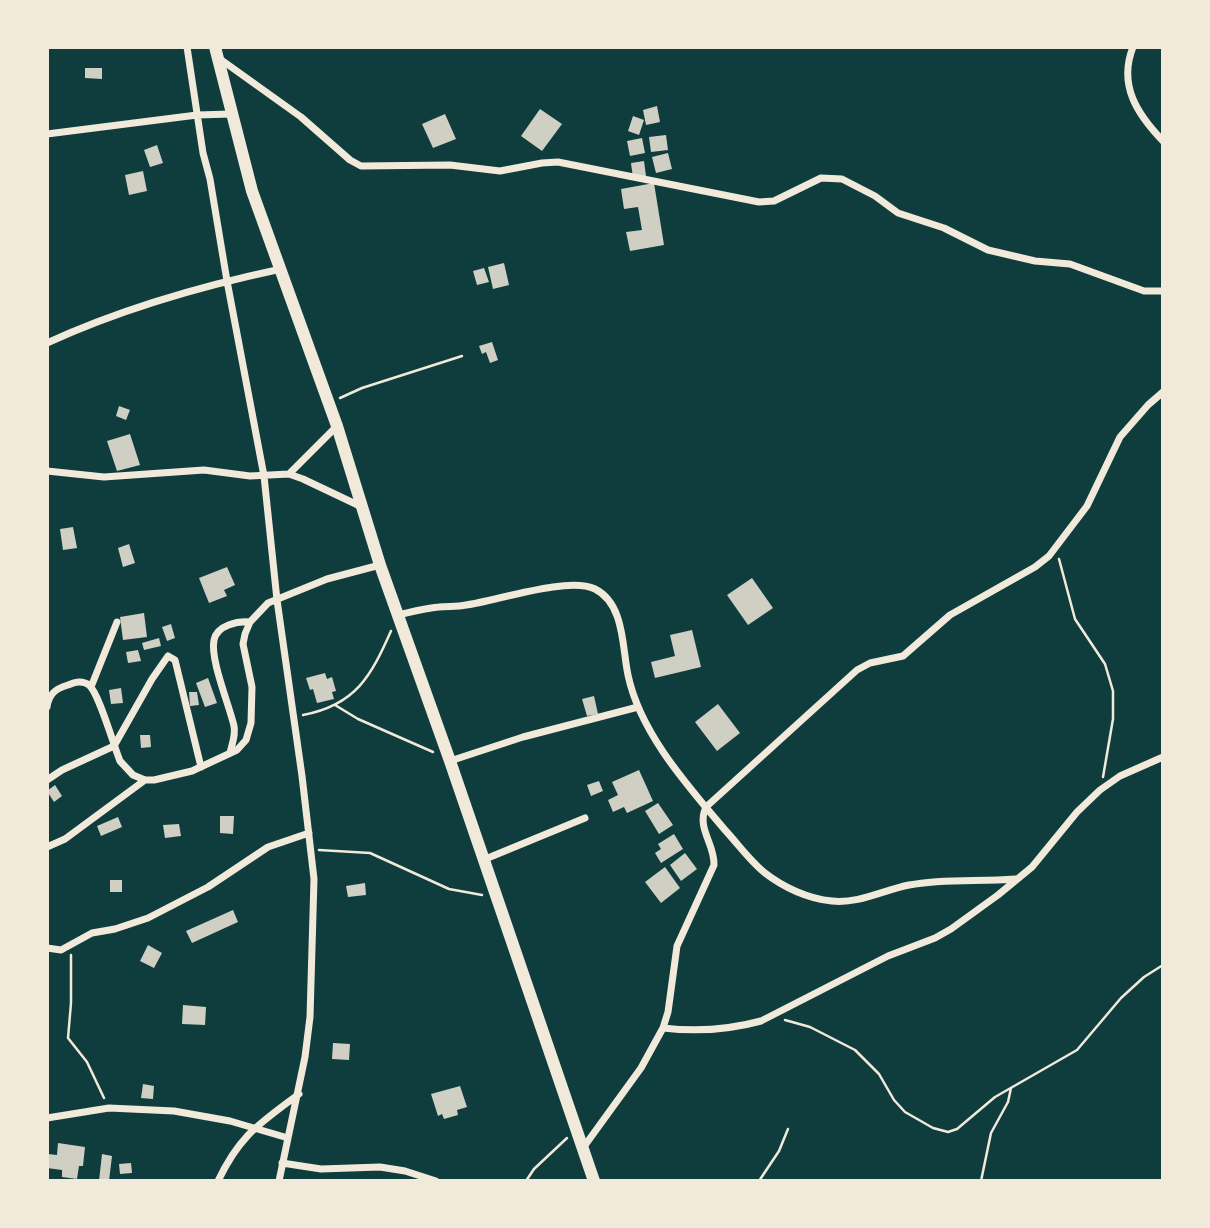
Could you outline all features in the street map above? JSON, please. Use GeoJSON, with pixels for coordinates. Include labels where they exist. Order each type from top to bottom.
{"type":"FeatureCollection","features":[{"type":"Feature","properties":{"kind":"highway"},"geometry":{"type":"LineString","coordinates":[[216,52],[252,191],[337,426],[380,565],[594,1181]]}},
{"type":"Feature","properties":{"kind":"street"},"geometry":{"type":"LineString","coordinates":[[187,47],[197,115],[264,476],[277,600],[314,880],[310,1017],[299,1094],[279,1181]]}},
{"type":"Feature","properties":{"kind":"street"},"geometry":{"type":"LineString","coordinates":[[1133,47],[1127,62],[1127,79],[1132,98],[1140,113],[1163,141]]}},
{"type":"Feature","properties":{"kind":"street"},"geometry":{"type":"LineString","coordinates":[[216,52],[361,166],[450,165],[500,171],[558,162],[759,202],[774,201],[815,180],[834,177],[875,196],[898,213],[944,228],[988,250],[1035,261],[1070,264],[1144,291],[1163,291]]}},
{"type":"Feature","properties":{"kind":"street"},"geometry":{"type":"LineString","coordinates":[[47,134],[197,115],[231,114]]}},
{"type":"Feature","properties":{"kind":"street"},"geometry":{"type":"LineString","coordinates":[[47,343],[90,324],[227,281],[281,269]]}},
{"type":"Feature","properties":{"kind":"street"},"geometry":{"type":"LineString","coordinates":[[583,1148],[635,1077],[663,1028],[668,1012],[677,946],[714,865],[714,851],[702,826],[706,807],[857,670],[870,663],[903,656],[950,615],[1035,567],[1056,548],[1087,506],[1120,437],[1147,405],[1163,392]]}},
{"type":"Feature","properties":{"kind":"street"},"geometry":{"type":"LineString","coordinates":[[289,474],[337,426]]}},
{"type":"Feature","properties":{"kind":"street"},"geometry":{"type":"LineString","coordinates":[[47,471],[104,477],[204,470],[264,476],[289,474],[362,508]]}},
{"type":"Feature","properties":{"kind":"street"},"geometry":{"type":"LineString","coordinates":[[47,707],[52,692],[81,682],[91,687],[122,766],[133,775],[145,780],[171,778],[201,768],[237,750],[246,740],[251,723],[252,687],[243,644],[250,622],[265,605],[327,579],[380,565]]}},
{"type":"Feature","properties":{"kind":"street"},"geometry":{"type":"LineString","coordinates":[[398,615],[438,607],[465,606],[540,589],[591,587],[606,598],[618,617],[627,672],[638,707],[669,759],[706,807],[761,870],[778,882],[806,895],[833,901],[852,900],[909,885],[942,880],[1015,879]]}},
{"type":"Feature","properties":{"kind":"street"},"geometry":{"type":"LineString","coordinates":[[91,687],[117,622]]}},
{"type":"Feature","properties":{"kind":"street"},"geometry":{"type":"LineString","coordinates":[[230,753],[234,727],[216,662],[214,640],[216,634],[232,623],[250,622]]}},
{"type":"Feature","properties":{"kind":"street"},"geometry":{"type":"LineString","coordinates":[[47,780],[62,770],[114,746],[158,669],[170,656],[176,662],[201,768]]}},
{"type":"Feature","properties":{"kind":"street"},"geometry":{"type":"LineString","coordinates":[[450,761],[523,737],[638,707]]}},
{"type":"Feature","properties":{"kind":"street"},"geometry":{"type":"LineString","coordinates":[[663,1028],[695,1031],[740,1027],[772,1016],[888,956],[935,939],[970,916],[1031,867],[1077,812],[1100,790],[1120,776],[1163,757]]}},
{"type":"Feature","properties":{"kind":"street"},"geometry":{"type":"LineString","coordinates":[[47,847],[65,839],[145,780]]}},
{"type":"Feature","properties":{"kind":"street"},"geometry":{"type":"LineString","coordinates":[[482,860],[585,818]]}},
{"type":"Feature","properties":{"kind":"street"},"geometry":{"type":"LineString","coordinates":[[47,948],[58,950],[92,933],[122,927],[163,911],[208,887],[268,847],[309,833]]}},
{"type":"Feature","properties":{"kind":"street"},"geometry":{"type":"LineString","coordinates":[[218,1181],[235,1149],[253,1128],[299,1094]]}},
{"type":"Feature","properties":{"kind":"street"},"geometry":{"type":"LineString","coordinates":[[47,1118],[109,1108],[174,1111],[288,1138]]}},
{"type":"Feature","properties":{"kind":"street"},"geometry":{"type":"LineString","coordinates":[[282,1163],[321,1169],[380,1167],[405,1171],[436,1181]]}},
{"type":"Feature","properties":{"kind":"path"},"geometry":{"type":"LineString","coordinates":[[329,404],[362,388],[463,356]]}},
{"type":"Feature","properties":{"kind":"path"},"geometry":{"type":"LineString","coordinates":[[1056,548],[1074,619],[1105,664],[1113,691],[1113,719],[1100,790]]}},
{"type":"Feature","properties":{"kind":"path"},"geometry":{"type":"LineString","coordinates":[[293,717],[323,711],[358,690],[377,664],[398,615]]}},
{"type":"Feature","properties":{"kind":"path"},"geometry":{"type":"LineString","coordinates":[[335,705],[358,719],[450,761]]}},
{"type":"Feature","properties":{"kind":"path"},"geometry":{"type":"LineString","coordinates":[[310,849],[370,853],[453,891],[496,897]]}},
{"type":"Feature","properties":{"kind":"path"},"geometry":{"type":"LineString","coordinates":[[71,945],[68,1038],[87,1062],[109,1108]]}},
{"type":"Feature","properties":{"kind":"path"},"geometry":{"type":"LineString","coordinates":[[772,1016],[810,1027],[855,1050],[879,1074],[894,1100],[905,1112],[941,1132],[948,1132],[957,1129],[977,1110],[1012,1087],[1077,1050],[1121,998],[1144,977],[1163,965]]}},
{"type":"Feature","properties":{"kind":"path"},"geometry":{"type":"LineString","coordinates":[[981,1181],[992,1133],[1008,1102],[1012,1087]]}},
{"type":"Feature","properties":{"kind":"path"},"geometry":{"type":"LineString","coordinates":[[759,1181],[779,1151],[788,1129]]}},
{"type":"Feature","properties":{"kind":"path"},"geometry":{"type":"LineString","coordinates":[[526,1181],[534,1169],[576,1130]]}},
{"type":"Feature","properties":{"kind":"building"},"geometry":{"type":"Polygon","coordinates":[[[85,68],[102,68],[102,79],[85,78],[85,68]]]}},
{"type":"Feature","properties":{"kind":"building"},"geometry":{"type":"Polygon","coordinates":[[[657,106],[660,122],[646,125],[643,110],[657,106]]]}},
{"type":"Feature","properties":{"kind":"building"},"geometry":{"type":"Polygon","coordinates":[[[540,109],[562,124],[542,151],[521,136],[540,109]]]}},
{"type":"Feature","properties":{"kind":"building"},"geometry":{"type":"Polygon","coordinates":[[[445,114],[456,139],[433,148],[422,124],[445,114]]]}},
{"type":"Feature","properties":{"kind":"building"},"geometry":{"type":"Polygon","coordinates":[[[633,116],[644,120],[639,135],[628,131],[633,116]]]}},
{"type":"Feature","properties":{"kind":"building"},"geometry":{"type":"Polygon","coordinates":[[[666,135],[668,150],[651,152],[649,137],[666,135]]]}},
{"type":"Feature","properties":{"kind":"building"},"geometry":{"type":"Polygon","coordinates":[[[642,138],[645,153],[630,156],[627,141],[642,138]]]}},
{"type":"Feature","properties":{"kind":"building"},"geometry":{"type":"Polygon","coordinates":[[[157,145],[163,163],[150,167],[144,150],[157,145]]]}},
{"type":"Feature","properties":{"kind":"building"},"geometry":{"type":"Polygon","coordinates":[[[668,153],[672,169],[656,173],[652,157],[668,153]]]}},
{"type":"Feature","properties":{"kind":"building"},"geometry":{"type":"Polygon","coordinates":[[[644,161],[646,176],[633,178],[631,163],[644,161]]]}},
{"type":"Feature","properties":{"kind":"building"},"geometry":{"type":"Polygon","coordinates":[[[143,171],[147,191],[129,195],[125,175],[143,171]]]}},
{"type":"Feature","properties":{"kind":"building"},"geometry":{"type":"Polygon","coordinates":[[[654,183],[664,245],[630,251],[626,232],[642,230],[638,207],[624,209],[621,189],[654,183]]]}},
{"type":"Feature","properties":{"kind":"building"},"geometry":{"type":"Polygon","coordinates":[[[504,263],[509,285],[493,289],[488,267],[504,263]]]}},
{"type":"Feature","properties":{"kind":"building"},"geometry":{"type":"Polygon","coordinates":[[[484,268],[489,282],[477,285],[473,271],[484,268]]]}},
{"type":"Feature","properties":{"kind":"building"},"geometry":{"type":"Polygon","coordinates":[[[492,342],[498,360],[490,363],[486,352],[482,354],[479,346],[492,342]]]}},
{"type":"Feature","properties":{"kind":"building"},"geometry":{"type":"Polygon","coordinates":[[[119,406],[130,410],[126,420],[116,416],[119,406]]]}},
{"type":"Feature","properties":{"kind":"building"},"geometry":{"type":"Polygon","coordinates":[[[130,434],[140,465],[117,471],[107,441],[130,434]]]}},
{"type":"Feature","properties":{"kind":"building"},"geometry":{"type":"Polygon","coordinates":[[[73,527],[77,548],[63,550],[60,529],[73,527]]]}},
{"type":"Feature","properties":{"kind":"building"},"geometry":{"type":"Polygon","coordinates":[[[129,544],[135,563],[123,567],[118,548],[129,544]]]}},
{"type":"Feature","properties":{"kind":"building"},"geometry":{"type":"Polygon","coordinates":[[[227,567],[235,585],[224,590],[227,596],[209,603],[199,578],[227,567]]]}},
{"type":"Feature","properties":{"kind":"building"},"geometry":{"type":"Polygon","coordinates":[[[752,578],[773,608],[748,625],[727,595],[752,578]]]}},
{"type":"Feature","properties":{"kind":"building"},"geometry":{"type":"Polygon","coordinates":[[[144,613],[147,637],[123,640],[120,617],[144,613]]]}},
{"type":"Feature","properties":{"kind":"building"},"geometry":{"type":"Polygon","coordinates":[[[171,624],[175,638],[167,641],[162,627],[171,624]]]}},
{"type":"Feature","properties":{"kind":"building"},"geometry":{"type":"Polygon","coordinates":[[[692,630],[701,667],[655,678],[651,662],[675,656],[670,635],[692,630]]]}},
{"type":"Feature","properties":{"kind":"building"},"geometry":{"type":"Polygon","coordinates":[[[159,638],[161,646],[144,650],[142,643],[159,638]]]}},
{"type":"Feature","properties":{"kind":"building"},"geometry":{"type":"Polygon","coordinates":[[[138,650],[141,661],[128,663],[126,652],[138,650]]]}},
{"type":"Feature","properties":{"kind":"building"},"geometry":{"type":"Polygon","coordinates":[[[325,673],[327,679],[332,677],[336,691],[332,692],[334,699],[317,703],[306,678],[325,673]]]}},
{"type":"Feature","properties":{"kind":"building"},"geometry":{"type":"Polygon","coordinates":[[[208,678],[217,703],[205,707],[196,683],[208,678]]]}},
{"type":"Feature","properties":{"kind":"building"},"geometry":{"type":"Polygon","coordinates":[[[121,688],[123,703],[111,704],[109,690],[121,688]]]}},
{"type":"Feature","properties":{"kind":"building"},"geometry":{"type":"Polygon","coordinates":[[[189,692],[197,692],[199,705],[190,706],[189,692]]]}},
{"type":"Feature","properties":{"kind":"building"},"geometry":{"type":"Polygon","coordinates":[[[594,696],[598,714],[587,716],[582,699],[594,696]]]}},
{"type":"Feature","properties":{"kind":"building"},"geometry":{"type":"Polygon","coordinates":[[[718,704],[740,733],[717,751],[695,722],[718,704]]]}},
{"type":"Feature","properties":{"kind":"building"},"geometry":{"type":"Polygon","coordinates":[[[140,735],[150,735],[151,747],[141,748],[140,735]]]}},
{"type":"Feature","properties":{"kind":"building"},"geometry":{"type":"Polygon","coordinates":[[[639,770],[653,801],[627,813],[624,807],[613,812],[608,800],[618,795],[612,782],[639,770]]]}},
{"type":"Feature","properties":{"kind":"building"},"geometry":{"type":"Polygon","coordinates":[[[599,781],[603,791],[591,796],[587,785],[599,781]]]}},
{"type":"Feature","properties":{"kind":"building"},"geometry":{"type":"Polygon","coordinates":[[[55,785],[62,796],[54,802],[47,791],[55,785]]]}},
{"type":"Feature","properties":{"kind":"building"},"geometry":{"type":"Polygon","coordinates":[[[658,803],[673,825],[659,834],[645,811],[658,803]]]}},
{"type":"Feature","properties":{"kind":"building"},"geometry":{"type":"Polygon","coordinates":[[[220,816],[234,816],[233,834],[220,833],[220,816]]]}},
{"type":"Feature","properties":{"kind":"building"},"geometry":{"type":"Polygon","coordinates":[[[118,817],[122,827],[101,836],[97,826],[118,817]]]}},
{"type":"Feature","properties":{"kind":"building"},"geometry":{"type":"Polygon","coordinates":[[[179,824],[181,836],[165,838],[163,825],[179,824]]]}},
{"type":"Feature","properties":{"kind":"building"},"geometry":{"type":"Polygon","coordinates":[[[674,834],[683,849],[661,863],[655,853],[661,849],[658,844],[674,834]]]}},
{"type":"Feature","properties":{"kind":"building"},"geometry":{"type":"Polygon","coordinates":[[[685,853],[697,869],[681,881],[670,865],[685,853]]]}},
{"type":"Feature","properties":{"kind":"building"},"geometry":{"type":"Polygon","coordinates":[[[665,867],[680,888],[661,903],[645,882],[665,867]]]}},
{"type":"Feature","properties":{"kind":"building"},"geometry":{"type":"Polygon","coordinates":[[[110,880],[122,880],[122,892],[110,892],[110,880]]]}},
{"type":"Feature","properties":{"kind":"building"},"geometry":{"type":"Polygon","coordinates":[[[365,883],[366,895],[348,897],[346,886],[365,883]]]}},
{"type":"Feature","properties":{"kind":"building"},"geometry":{"type":"Polygon","coordinates":[[[233,910],[238,922],[192,943],[186,931],[233,910]]]}},
{"type":"Feature","properties":{"kind":"building"},"geometry":{"type":"Polygon","coordinates":[[[148,945],[162,953],[154,968],[140,961],[148,945]]]}},
{"type":"Feature","properties":{"kind":"building"},"geometry":{"type":"Polygon","coordinates":[[[183,1005],[206,1007],[205,1025],[182,1024],[183,1005]]]}},
{"type":"Feature","properties":{"kind":"building"},"geometry":{"type":"Polygon","coordinates":[[[333,1043],[350,1044],[349,1060],[332,1059],[333,1043]]]}},
{"type":"Feature","properties":{"kind":"building"},"geometry":{"type":"Polygon","coordinates":[[[143,1084],[154,1086],[153,1099],[141,1098],[143,1084]]]}},
{"type":"Feature","properties":{"kind":"building"},"geometry":{"type":"Polygon","coordinates":[[[460,1086],[467,1107],[457,1110],[458,1115],[444,1119],[442,1114],[438,1116],[431,1094],[460,1086]]]}},
{"type":"Feature","properties":{"kind":"building"},"geometry":{"type":"Polygon","coordinates":[[[58,1143],[85,1147],[83,1166],[79,1166],[77,1179],[62,1177],[62,1170],[47,1168],[48,1154],[57,1155],[58,1143]]]}},
{"type":"Feature","properties":{"kind":"building"},"geometry":{"type":"Polygon","coordinates":[[[102,1154],[112,1156],[109,1181],[99,1181],[102,1154]]]}},
{"type":"Feature","properties":{"kind":"building"},"geometry":{"type":"Polygon","coordinates":[[[131,1163],[132,1173],[120,1174],[119,1164],[131,1163]]]}}]}
